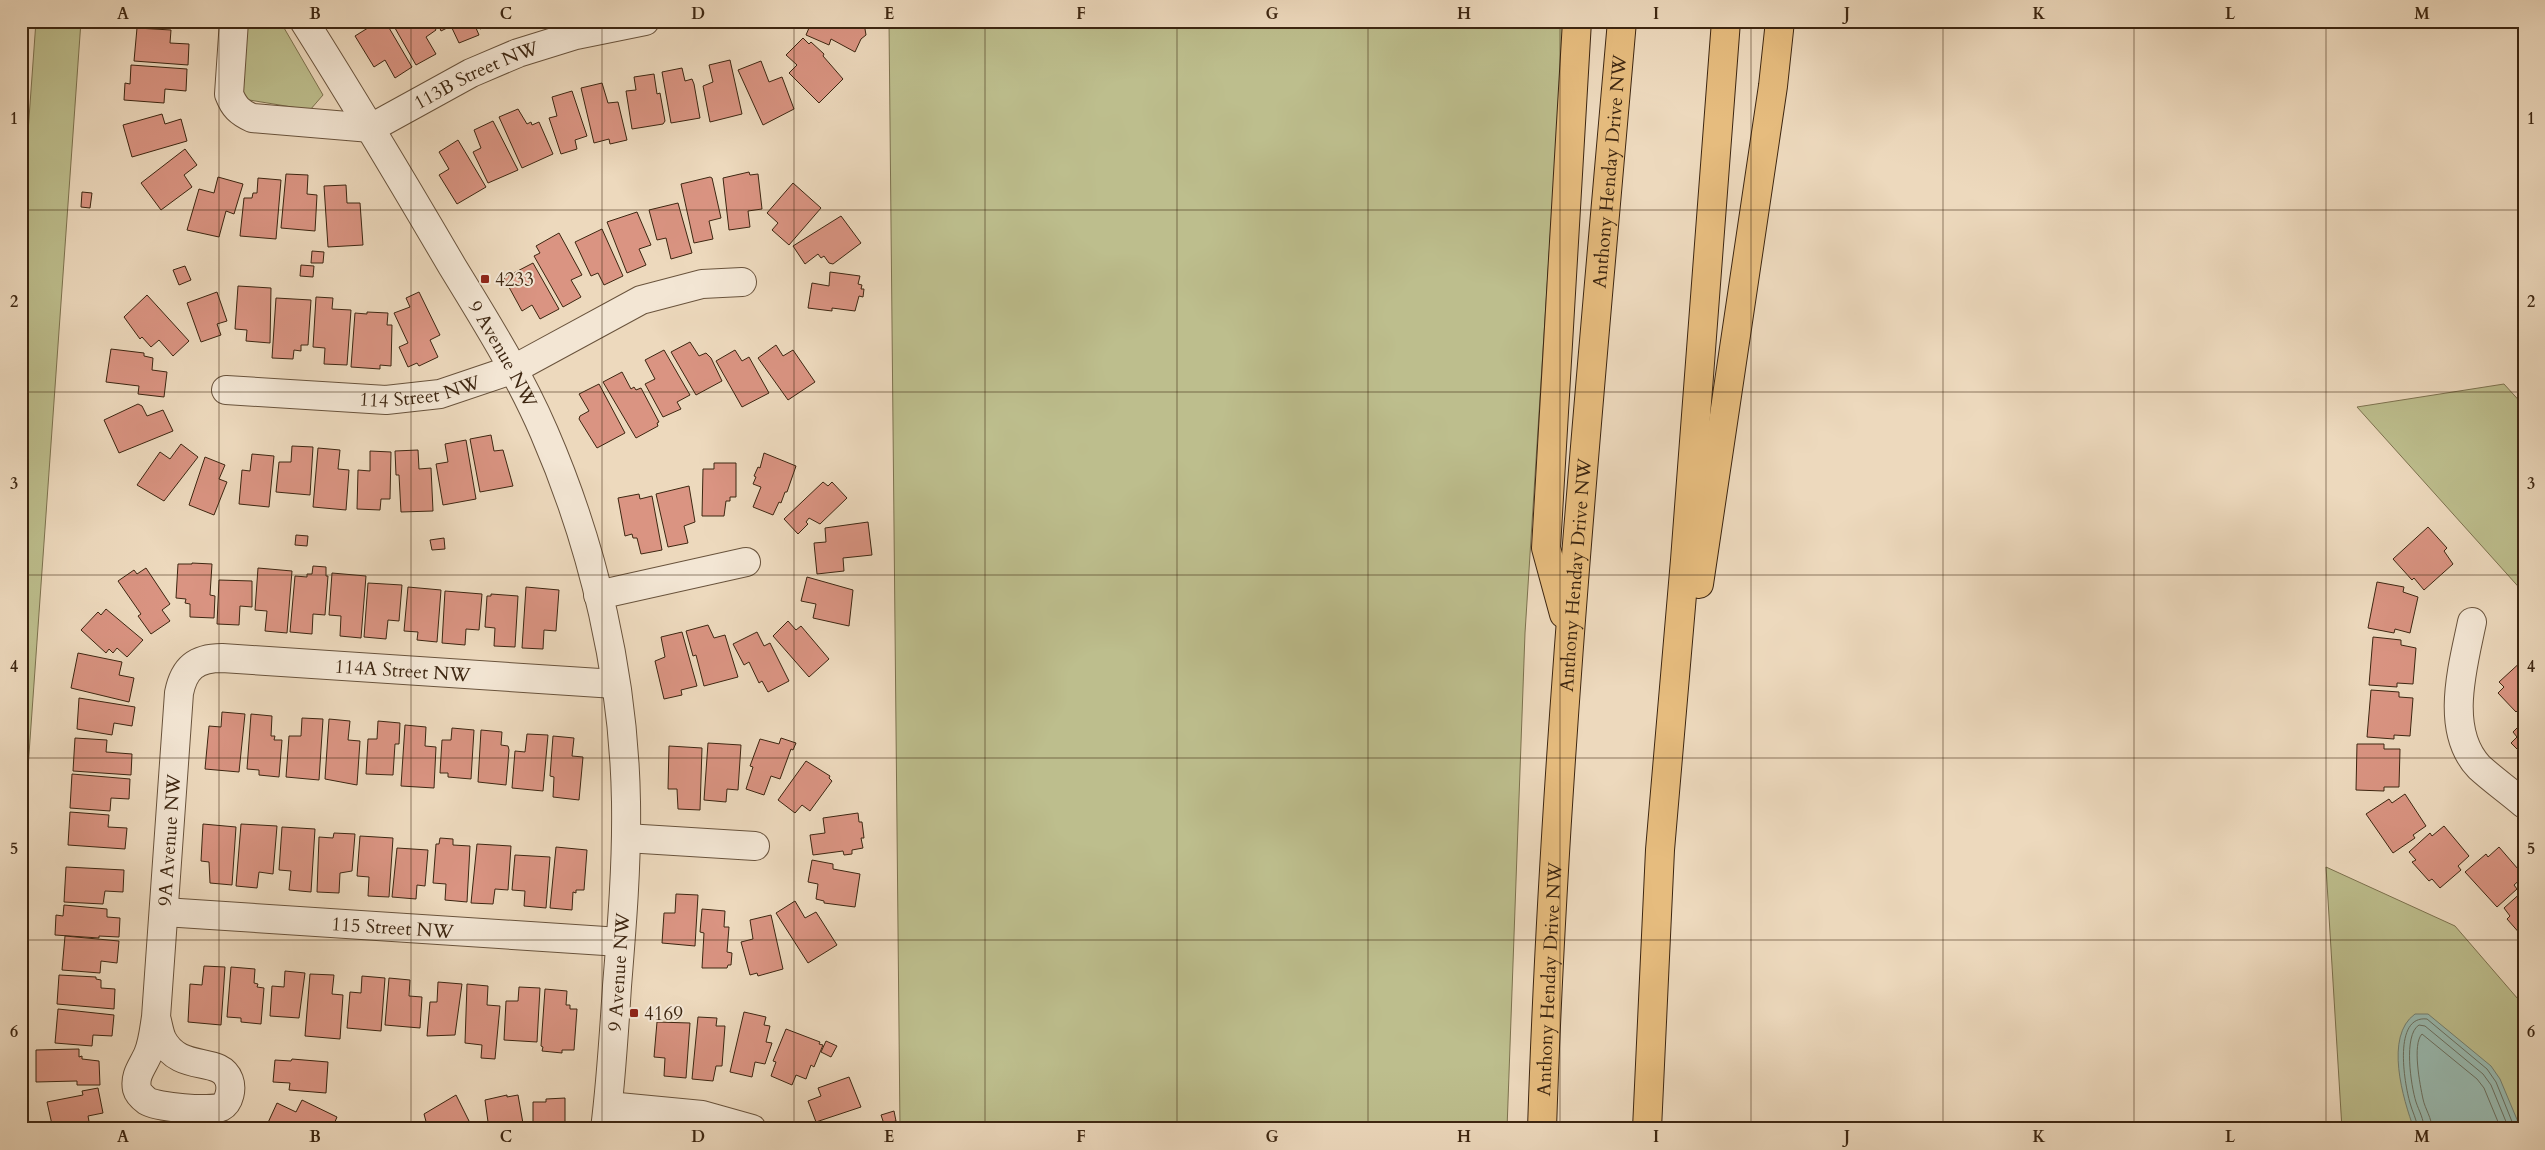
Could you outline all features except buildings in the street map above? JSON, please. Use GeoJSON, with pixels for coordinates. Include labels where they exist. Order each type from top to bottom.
{"type":"FeatureCollection","features":[{"type":"Feature","properties":{"kind":"highway"},"geometry":{"type":"LineString","coordinates":[[1569,632],[1546,548],[1577,21]]}},
{"type":"Feature","properties":{"kind":"highway","name":"Anthony Henday Drive NW"},"geometry":{"type":"LineString","coordinates":[[1542,1129],[1548,957],[1569,632],[1622,21]]}},
{"type":"Feature","properties":{"kind":"highway"},"geometry":{"type":"LineString","coordinates":[[1647,1129],[1660,850],[1684,570],[1726,21]]}},
{"type":"Feature","properties":{"kind":"highway"},"geometry":{"type":"LineString","coordinates":[[1660,850],[1773,86],[1780,21]]}},
{"type":"Feature","properties":{"kind":"street"},"geometry":{"type":"LineString","coordinates":[[234,21],[230,94],[233,104],[240,113],[252,118],[371,128]]}},
{"type":"Feature","properties":{"kind":"street","name":"9 Avenue NW"},"geometry":{"type":"LineString","coordinates":[[304,21],[371,128],[514,369],[545,434],[565,483],[598,595],[615,684],[624,760],[626,838],[607,1117],[702,1115],[752,1129]]}},
{"type":"Feature","properties":{"kind":"street","name":"113B Street NW"},"geometry":{"type":"LineString","coordinates":[[371,128],[471,73],[518,53],[576,35],[645,21]]}},
{"type":"Feature","properties":{"kind":"street","name":"114 Street NW"},"geometry":{"type":"LineString","coordinates":[[226,390],[401,400],[452,391],[514,369],[641,300],[702,284],[742,282]]}},
{"type":"Feature","properties":{"kind":"street"},"geometry":{"type":"LineString","coordinates":[[598,595],[746,562]]}},
{"type":"Feature","properties":{"kind":"street"},"geometry":{"type":"LineString","coordinates":[[2472,622],[2463,666],[2459,730],[2468,750],[2479,767],[2524,804]]}},
{"type":"Feature","properties":{"kind":"street","name":"114A Street NW"},"geometry":{"type":"LineString","coordinates":[[191,666],[202,660],[222,658],[615,684]]}},
{"type":"Feature","properties":{"kind":"street","name":"9A Avenue NW"},"geometry":{"type":"LineString","coordinates":[[156,1017],[179,693],[184,675],[191,666]]}},
{"type":"Feature","properties":{"kind":"street"},"geometry":{"type":"LineString","coordinates":[[626,838],[755,846]]}},
{"type":"Feature","properties":{"kind":"street","name":"115 Street NW"},"geometry":{"type":"LineString","coordinates":[[164,912],[620,942]]}},
{"type":"Feature","properties":{"kind":"green space"},"geometry":{"type":"Polygon","coordinates":[[[36,21],[81,21],[21,867],[21,229],[36,21]]]}},
{"type":"Feature","properties":{"kind":"green space"},"geometry":{"type":"Polygon","coordinates":[[[246,21],[280,21],[323,95],[310,110],[237,98],[246,21]]]}},
{"type":"Feature","properties":{"kind":"green space"},"geometry":{"type":"Polygon","coordinates":[[[889,21],[1564,21],[1525,633],[1507,1129],[900,1129],[889,21]]]}},
{"type":"Feature","properties":{"kind":"green space"},"geometry":{"type":"Polygon","coordinates":[[[2504,384],[2524,406],[2524,593],[2357,407],[2504,384]]]}},
{"type":"Feature","properties":{"kind":"green space"},"geometry":{"type":"Polygon","coordinates":[[[2326,867],[2455,926],[2524,1006],[2524,1129],[2342,1129],[2326,867]]]}},
{"type":"Feature","properties":{"kind":"water"},"geometry":{"type":"Polygon","coordinates":[[[2415,1014],[2428,1014],[2491,1066],[2500,1079],[2521,1129],[2414,1129],[2401,1085],[2398,1052],[2400,1037],[2406,1024],[2415,1014]]]}},
{"type":"Feature","properties":{"kind":"place","name":"4233"},"geometry":{"type":"Point","coordinates":[485,279]}},
{"type":"Feature","properties":{"kind":"place","name":"4169"},"geometry":{"type":"Point","coordinates":[634,1013]}}]}
